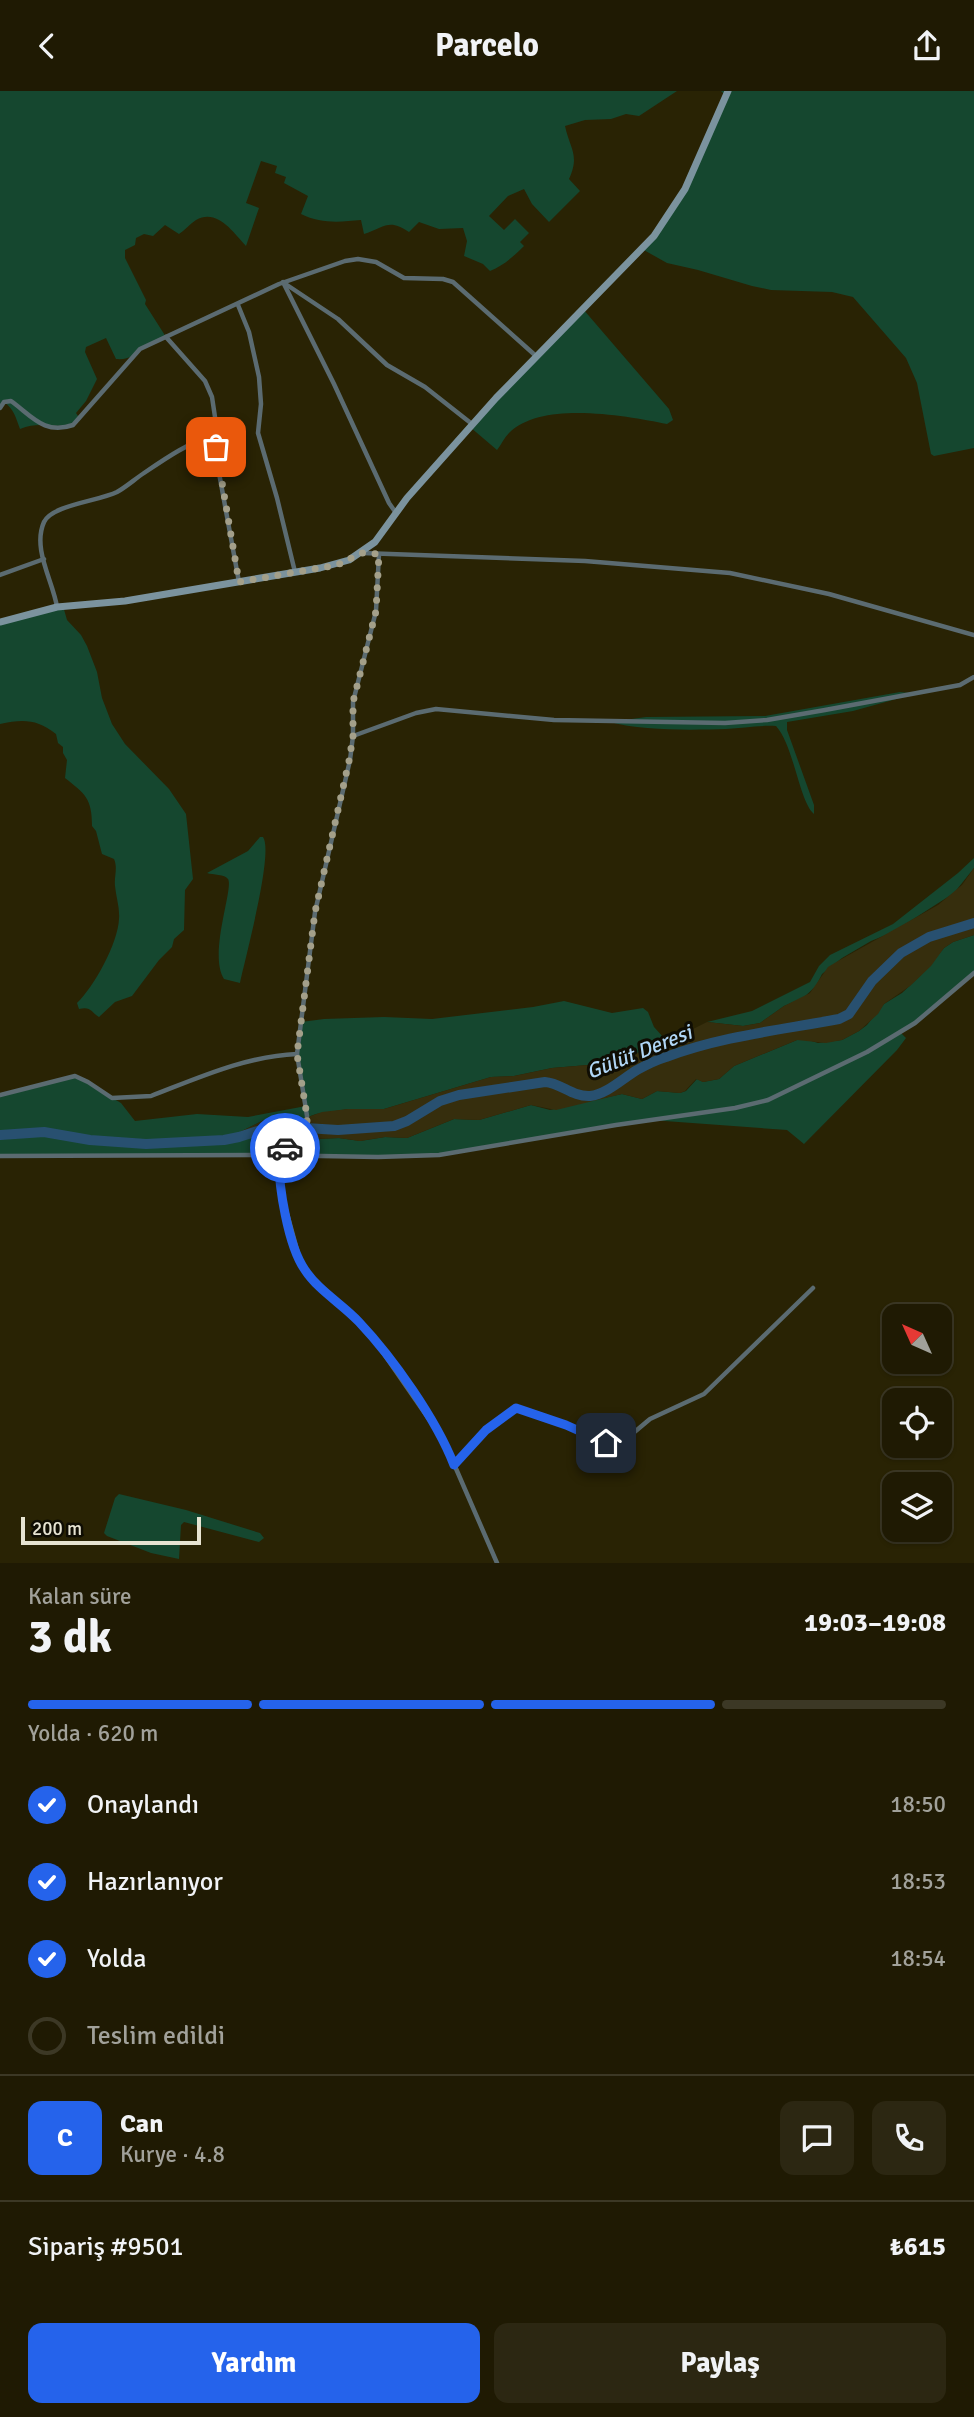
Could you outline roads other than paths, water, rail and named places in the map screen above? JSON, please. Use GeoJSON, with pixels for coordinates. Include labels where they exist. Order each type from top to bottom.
{"type":"FeatureCollection","features":[{"type":"Feature","properties":{"kind":"street"},"geometry":{"type":"LineString","coordinates":[[0,622],[57,607],[125,601],[337,565],[362,553],[375,542],[396,513],[473,424],[663,226],[685,189],[728,91]]}},
{"type":"Feature","properties":{"kind":"street"},"geometry":{"type":"LineString","coordinates":[[0,408],[4,402],[10,401],[44,426],[62,428],[74,425],[135,353],[283,282],[358,259],[376,262],[404,278],[443,279],[453,282],[536,356]]}},
{"type":"Feature","properties":{"kind":"street"},"geometry":{"type":"LineString","coordinates":[[283,282],[338,319],[387,365],[425,387],[473,424]]}},
{"type":"Feature","properties":{"kind":"street"},"geometry":{"type":"LineString","coordinates":[[283,282],[334,384],[383,492],[396,513]]}},
{"type":"Feature","properties":{"kind":"street"},"geometry":{"type":"LineString","coordinates":[[238,305],[249,332],[258,377],[261,404],[258,433],[295,573]]}},
{"type":"Feature","properties":{"kind":"street"},"geometry":{"type":"LineString","coordinates":[[166,337],[197,370],[209,389],[215,417],[217,462],[239,582]]}},
{"type":"Feature","properties":{"kind":"street"},"geometry":{"type":"LineString","coordinates":[[57,607],[41,547],[42,528],[51,513],[118,492],[178,450],[215,435]]}},
{"type":"Feature","properties":{"kind":"street"},"geometry":{"type":"LineString","coordinates":[[362,553],[585,561],[730,573],[829,594],[974,635]]}},
{"type":"Feature","properties":{"kind":"street"},"geometry":{"type":"LineString","coordinates":[[379,554],[376,611],[353,702],[353,736],[349,761],[315,912],[297,1054],[307,1116],[307,1135],[302,1144],[284,1149],[279,1155],[280,1188],[301,1264],[313,1280],[349,1312],[377,1344],[435,1424],[497,1563]]}},
{"type":"Feature","properties":{"kind":"street"},"geometry":{"type":"LineString","coordinates":[[0,575],[44,559]]}},
{"type":"Feature","properties":{"kind":"street"},"geometry":{"type":"LineString","coordinates":[[353,736],[416,713],[436,709],[554,720],[725,723],[767,720],[960,685],[974,677]]}},
{"type":"Feature","properties":{"kind":"street"},"geometry":{"type":"LineString","coordinates":[[0,1156],[439,1155],[735,1108],[768,1100],[893,1037],[915,1023],[974,973]]}},
{"type":"Feature","properties":{"kind":"street"},"geometry":{"type":"LineString","coordinates":[[0,1095],[75,1076],[112,1098],[151,1096],[247,1062],[297,1054]]}},
{"type":"Feature","properties":{"kind":"street"},"geometry":{"type":"LineString","coordinates":[[454,1465],[486,1430],[516,1408],[566,1425],[606,1443],[619,1445],[650,1419],[704,1394],[813,1288]]}},
{"type":"Feature","properties":{"kind":"waterway","name":"Gülüt Deresi"},"geometry":{"type":"LineString","coordinates":[[0,1135],[44,1132],[90,1140],[146,1144],[224,1140],[273,1126],[338,1130],[394,1126],[440,1101],[459,1095],[545,1082],[584,1096],[596,1095],[647,1064],[687,1050],[730,1039],[839,1019],[849,1014],[872,981],[901,953],[929,937],[974,923]]}}]}
